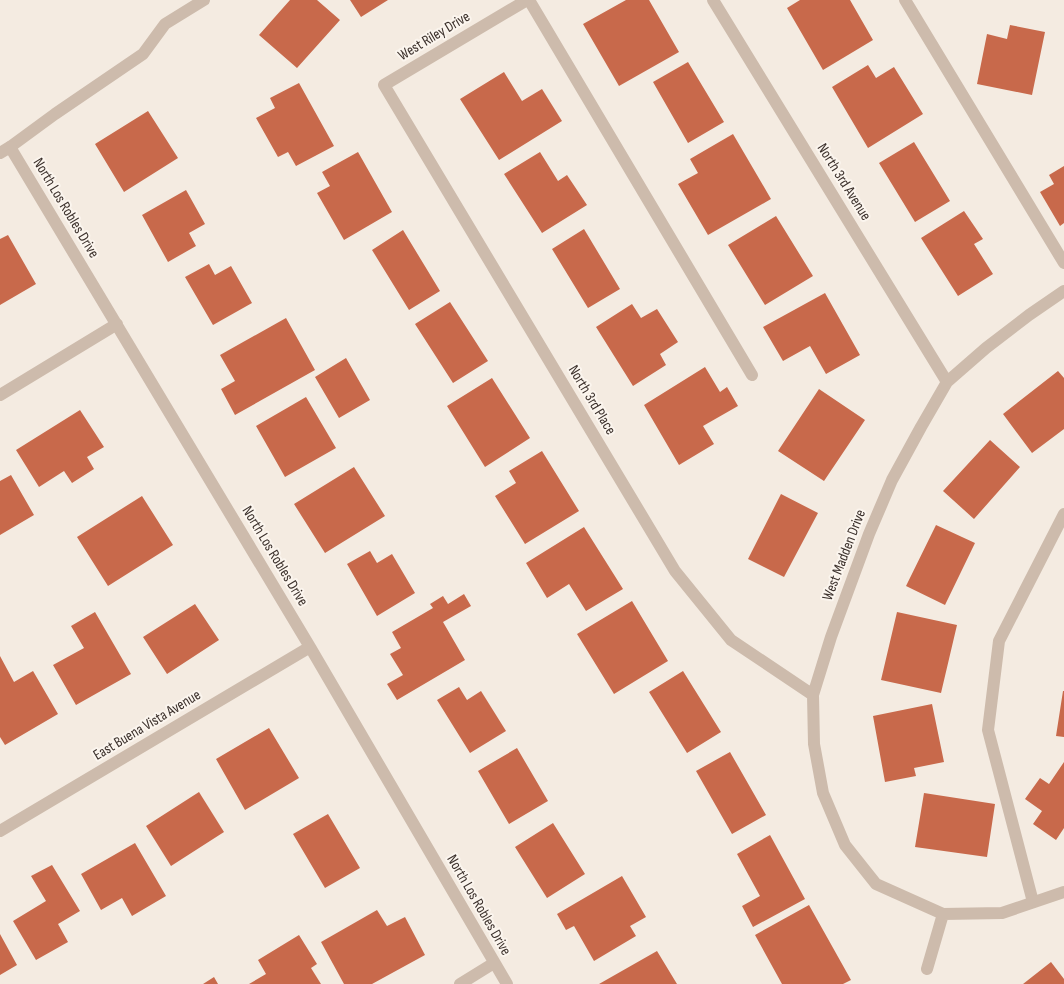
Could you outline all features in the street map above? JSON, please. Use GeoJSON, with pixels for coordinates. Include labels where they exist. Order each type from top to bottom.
{"type":"FeatureCollection","features":[{"type":"Feature","properties":{"kind":"street"},"geometry":{"type":"LineString","coordinates":[[5,150],[143,54],[165,24],[204,0]]}},
{"type":"Feature","properties":{"kind":"street"},"geometry":{"type":"LineString","coordinates":[[528,0],[752,374]]}},
{"type":"Feature","properties":{"kind":"street","name":"West Riley Drive"},"geometry":{"type":"LineString","coordinates":[[384,86],[528,0]]}},
{"type":"Feature","properties":{"kind":"street","name":"North 3rd Avenue"},"geometry":{"type":"LineString","coordinates":[[713,0],[948,382]]}},
{"type":"Feature","properties":{"kind":"street"},"geometry":{"type":"LineString","coordinates":[[905,0],[1064,263]]}},
{"type":"Feature","properties":{"kind":"street","name":"North 3rd Place"},"geometry":{"type":"LineString","coordinates":[[384,86],[675,570],[731,640],[814,695]]}},
{"type":"Feature","properties":{"kind":"street","name":"North Los Robles Drive"},"geometry":{"type":"LineString","coordinates":[[5,150],[117,324],[310,647],[507,984]]}},
{"type":"Feature","properties":{"kind":"street","name":"West Madden Drive"},"geometry":{"type":"LineString","coordinates":[[943,914],[876,884],[844,845],[823,792],[814,744],[814,695],[831,637],[872,525],[892,480],[948,382],[1000,337],[1064,291]]}},
{"type":"Feature","properties":{"kind":"street"},"geometry":{"type":"LineString","coordinates":[[0,395],[117,324]]}},
{"type":"Feature","properties":{"kind":"street"},"geometry":{"type":"LineString","coordinates":[[1033,902],[988,730],[1000,641],[1064,514]]}},
{"type":"Feature","properties":{"kind":"street","name":"East Buena Vista Avenue"},"geometry":{"type":"LineString","coordinates":[[0,831],[310,647]]}},
{"type":"Feature","properties":{"kind":"street"},"geometry":{"type":"LineString","coordinates":[[927,969],[943,914],[1002,913],[1064,892]]}},
{"type":"Feature","properties":{"kind":"street"},"geometry":{"type":"LineString","coordinates":[[460,984],[494,963]]}},
{"type":"Feature","properties":{"kind":"building"},"geometry":{"type":"Polygon","coordinates":[[[290,0],[317,0],[340,20],[297,68],[259,35],[290,0]]]}},
{"type":"Feature","properties":{"kind":"building"},"geometry":{"type":"Polygon","coordinates":[[[350,0],[388,0],[361,17],[350,0]]]}},
{"type":"Feature","properties":{"kind":"building"},"geometry":{"type":"Polygon","coordinates":[[[626,0],[649,0],[679,52],[619,86],[583,24],[626,0]]]}},
{"type":"Feature","properties":{"kind":"building"},"geometry":{"type":"Polygon","coordinates":[[[800,0],[850,0],[873,40],[823,70],[787,8],[800,0]]]}},
{"type":"Feature","properties":{"kind":"building"},"geometry":{"type":"Polygon","coordinates":[[[1010,25],[1045,32],[1032,95],[977,84],[987,34],[1007,39],[1010,25]]]}},
{"type":"Feature","properties":{"kind":"building"},"geometry":{"type":"Polygon","coordinates":[[[688,62],[724,122],[688,143],[653,82],[688,62]]]}},
{"type":"Feature","properties":{"kind":"building"},"geometry":{"type":"Polygon","coordinates":[[[868,65],[876,78],[894,67],[923,114],[868,148],[832,87],[868,65]]]}},
{"type":"Feature","properties":{"kind":"building"},"geometry":{"type":"Polygon","coordinates":[[[504,72],[522,101],[542,89],[562,121],[499,160],[460,99],[504,72]]]}},
{"type":"Feature","properties":{"kind":"building"},"geometry":{"type":"Polygon","coordinates":[[[299,83],[334,146],[296,166],[288,152],[278,157],[256,118],[275,108],[270,98],[299,83]]]}},
{"type":"Feature","properties":{"kind":"building"},"geometry":{"type":"Polygon","coordinates":[[[148,111],[178,158],[124,192],[95,144],[148,111]]]}},
{"type":"Feature","properties":{"kind":"building"},"geometry":{"type":"Polygon","coordinates":[[[733,134],[771,199],[708,235],[678,184],[698,173],[690,159],[733,134]]]}},
{"type":"Feature","properties":{"kind":"building"},"geometry":{"type":"Polygon","coordinates":[[[914,142],[950,201],[915,222],[879,163],[914,142]]]}},
{"type":"Feature","properties":{"kind":"building"},"geometry":{"type":"Polygon","coordinates":[[[358,152],[392,212],[344,240],[317,193],[330,186],[322,172],[358,152]]]}},
{"type":"Feature","properties":{"kind":"building"},"geometry":{"type":"Polygon","coordinates":[[[540,152],[558,181],[567,175],[587,205],[542,233],[504,174],[540,152]]]}},
{"type":"Feature","properties":{"kind":"building"},"geometry":{"type":"Polygon","coordinates":[[[1064,166],[1064,223],[1060,226],[1040,192],[1054,184],[1049,175],[1064,166]]]}},
{"type":"Feature","properties":{"kind":"building"},"geometry":{"type":"Polygon","coordinates":[[[186,190],[205,224],[189,233],[196,246],[168,262],[142,215],[186,190]]]}},
{"type":"Feature","properties":{"kind":"building"},"geometry":{"type":"Polygon","coordinates":[[[964,211],[983,239],[974,244],[993,274],[958,296],[921,238],[964,211]]]}},
{"type":"Feature","properties":{"kind":"building"},"geometry":{"type":"Polygon","coordinates":[[[776,216],[813,276],[765,305],[728,245],[776,216]]]}},
{"type":"Feature","properties":{"kind":"building"},"geometry":{"type":"Polygon","coordinates":[[[584,229],[620,289],[588,308],[552,249],[584,229]]]}},
{"type":"Feature","properties":{"kind":"building"},"geometry":{"type":"Polygon","coordinates":[[[403,230],[440,291],[409,310],[372,250],[403,230]]]}},
{"type":"Feature","properties":{"kind":"building"},"geometry":{"type":"Polygon","coordinates":[[[8,235],[36,284],[0,305],[0,239],[8,235]]]}},
{"type":"Feature","properties":{"kind":"building"},"geometry":{"type":"Polygon","coordinates":[[[209,264],[215,275],[231,266],[252,303],[213,325],[185,277],[209,264]]]}},
{"type":"Feature","properties":{"kind":"building"},"geometry":{"type":"Polygon","coordinates":[[[825,293],[860,355],[826,374],[810,346],[783,361],[763,327],[825,293]]]}},
{"type":"Feature","properties":{"kind":"building"},"geometry":{"type":"Polygon","coordinates":[[[450,302],[488,361],[453,383],[415,324],[450,302]]]}},
{"type":"Feature","properties":{"kind":"building"},"geometry":{"type":"Polygon","coordinates":[[[632,304],[641,318],[657,309],[678,342],[660,354],[666,365],[633,386],[596,327],[632,304]]]}},
{"type":"Feature","properties":{"kind":"building"},"geometry":{"type":"Polygon","coordinates":[[[286,318],[315,370],[235,415],[221,389],[235,381],[220,355],[286,318]]]}},
{"type":"Feature","properties":{"kind":"building"},"geometry":{"type":"Polygon","coordinates":[[[346,358],[370,400],[339,418],[315,377],[346,358]]]}},
{"type":"Feature","properties":{"kind":"building"},"geometry":{"type":"Polygon","coordinates":[[[705,367],[720,392],[727,387],[738,406],[703,426],[714,444],[679,465],[644,405],[705,367]]]}},
{"type":"Feature","properties":{"kind":"building"},"geometry":{"type":"Polygon","coordinates":[[[1058,371],[1064,378],[1064,429],[1032,453],[1003,414],[1058,371]]]}},
{"type":"Feature","properties":{"kind":"building"},"geometry":{"type":"Polygon","coordinates":[[[492,378],[530,438],[485,467],[447,406],[492,378]]]}},
{"type":"Feature","properties":{"kind":"building"},"geometry":{"type":"Polygon","coordinates":[[[819,389],[865,420],[824,481],[778,451],[819,389]]]}},
{"type":"Feature","properties":{"kind":"building"},"geometry":{"type":"Polygon","coordinates":[[[306,397],[336,448],[285,477],[256,426],[306,397]]]}},
{"type":"Feature","properties":{"kind":"building"},"geometry":{"type":"Polygon","coordinates":[[[80,410],[104,447],[87,457],[94,469],[72,483],[64,471],[39,487],[16,450],[80,410]]]}},
{"type":"Feature","properties":{"kind":"building"},"geometry":{"type":"Polygon","coordinates":[[[990,440],[1020,467],[974,519],[943,491],[990,440]]]}},
{"type":"Feature","properties":{"kind":"building"},"geometry":{"type":"Polygon","coordinates":[[[542,451],[579,511],[525,544],[495,496],[516,483],[509,471],[542,451]]]}},
{"type":"Feature","properties":{"kind":"building"},"geometry":{"type":"Polygon","coordinates":[[[354,467],[385,516],[325,553],[294,504],[354,467]]]}},
{"type":"Feature","properties":{"kind":"building"},"geometry":{"type":"Polygon","coordinates":[[[11,475],[34,515],[0,535],[0,481],[11,475]]]}},
{"type":"Feature","properties":{"kind":"building"},"geometry":{"type":"Polygon","coordinates":[[[781,494],[818,513],[784,577],[748,559],[781,494]]]}},
{"type":"Feature","properties":{"kind":"building"},"geometry":{"type":"Polygon","coordinates":[[[142,496],[173,545],[108,586],[77,537],[142,496]]]}},
{"type":"Feature","properties":{"kind":"building"},"geometry":{"type":"Polygon","coordinates":[[[936,525],[975,543],[945,605],[906,586],[936,525]]]}},
{"type":"Feature","properties":{"kind":"building"},"geometry":{"type":"Polygon","coordinates":[[[584,527],[623,589],[586,611],[569,584],[547,598],[526,563],[584,527]]]}},
{"type":"Feature","properties":{"kind":"building"},"geometry":{"type":"Polygon","coordinates":[[[370,551],[377,563],[392,554],[415,593],[377,616],[347,564],[370,551]]]}},
{"type":"Feature","properties":{"kind":"building"},"geometry":{"type":"Polygon","coordinates":[[[464,594],[471,606],[443,622],[465,660],[397,700],[387,684],[403,675],[390,654],[401,648],[392,632],[433,608],[430,604],[443,596],[448,604],[464,594]]]}},
{"type":"Feature","properties":{"kind":"building"},"geometry":{"type":"Polygon","coordinates":[[[632,601],[668,661],[614,694],[577,634],[632,601]]]}},
{"type":"Feature","properties":{"kind":"building"},"geometry":{"type":"Polygon","coordinates":[[[195,604],[219,640],[167,674],[143,637],[195,604]]]}},
{"type":"Feature","properties":{"kind":"building"},"geometry":{"type":"Polygon","coordinates":[[[95,612],[131,674],[76,705],[53,665],[84,648],[71,626],[95,612]]]}},
{"type":"Feature","properties":{"kind":"building"},"geometry":{"type":"Polygon","coordinates":[[[897,612],[957,625],[941,693],[881,680],[897,612]]]}},
{"type":"Feature","properties":{"kind":"building"},"geometry":{"type":"Polygon","coordinates":[[[0,656],[14,682],[33,671],[58,714],[5,745],[0,737],[0,656]]]}},
{"type":"Feature","properties":{"kind":"building"},"geometry":{"type":"Polygon","coordinates":[[[683,671],[721,732],[687,753],[649,692],[683,671]]]}},
{"type":"Feature","properties":{"kind":"building"},"geometry":{"type":"Polygon","coordinates":[[[459,687],[467,700],[481,691],[506,731],[470,753],[437,700],[459,687]]]}},
{"type":"Feature","properties":{"kind":"building"},"geometry":{"type":"Polygon","coordinates":[[[1064,691],[1064,737],[1056,736],[1064,691]]]}},
{"type":"Feature","properties":{"kind":"building"},"geometry":{"type":"Polygon","coordinates":[[[932,704],[944,762],[914,768],[916,776],[885,782],[873,716],[932,704]]]}},
{"type":"Feature","properties":{"kind":"building"},"geometry":{"type":"Polygon","coordinates":[[[269,728],[299,778],[245,810],[216,759],[269,728]]]}},
{"type":"Feature","properties":{"kind":"building"},"geometry":{"type":"Polygon","coordinates":[[[517,748],[548,801],[509,824],[478,771],[517,748]]]}},
{"type":"Feature","properties":{"kind":"building"},"geometry":{"type":"Polygon","coordinates":[[[730,752],[766,815],[732,834],[696,771],[730,752]]]}},
{"type":"Feature","properties":{"kind":"building"},"geometry":{"type":"Polygon","coordinates":[[[1064,762],[1064,828],[1056,840],[1033,824],[1042,811],[1025,799],[1040,778],[1049,784],[1064,762]]]}},
{"type":"Feature","properties":{"kind":"building"},"geometry":{"type":"Polygon","coordinates":[[[199,792],[224,832],[171,866],[146,826],[199,792]]]}},
{"type":"Feature","properties":{"kind":"building"},"geometry":{"type":"Polygon","coordinates":[[[924,793],[995,804],[987,857],[915,847],[924,793]]]}},
{"type":"Feature","properties":{"kind":"building"},"geometry":{"type":"Polygon","coordinates":[[[328,814],[360,868],[325,888],[293,834],[328,814]]]}},
{"type":"Feature","properties":{"kind":"building"},"geometry":{"type":"Polygon","coordinates":[[[553,823],[585,874],[547,898],[515,847],[553,823]]]}},
{"type":"Feature","properties":{"kind":"building"},"geometry":{"type":"Polygon","coordinates":[[[770,835],[805,899],[753,927],[742,906],[760,896],[737,854],[770,835]]]}},
{"type":"Feature","properties":{"kind":"building"},"geometry":{"type":"Polygon","coordinates":[[[135,843],[166,896],[132,916],[122,898],[101,910],[81,874],[135,843]]]}},
{"type":"Feature","properties":{"kind":"building"},"geometry":{"type":"Polygon","coordinates":[[[52,865],[80,911],[58,924],[68,942],[36,960],[13,921],[46,901],[31,876],[52,865]]]}},
{"type":"Feature","properties":{"kind":"building"},"geometry":{"type":"Polygon","coordinates":[[[622,876],[646,917],[630,926],[636,936],[594,961],[574,926],[566,930],[557,914],[622,876]]]}},
{"type":"Feature","properties":{"kind":"building"},"geometry":{"type":"Polygon","coordinates":[[[809,905],[851,980],[843,984],[782,984],[755,935],[809,905]]]}},
{"type":"Feature","properties":{"kind":"building"},"geometry":{"type":"Polygon","coordinates":[[[377,910],[387,926],[405,917],[425,955],[372,984],[344,984],[321,942],[377,910]]]}},
{"type":"Feature","properties":{"kind":"building"},"geometry":{"type":"Polygon","coordinates":[[[0,934],[17,965],[0,975],[0,934]]]}},
{"type":"Feature","properties":{"kind":"building"},"geometry":{"type":"Polygon","coordinates":[[[299,935],[317,964],[311,968],[321,984],[249,984],[266,974],[258,960],[299,935]]]}},
{"type":"Feature","properties":{"kind":"building"},"geometry":{"type":"Polygon","coordinates":[[[657,951],[677,984],[599,984],[657,951]]]}},
{"type":"Feature","properties":{"kind":"building"},"geometry":{"type":"Polygon","coordinates":[[[1051,962],[1064,979],[1064,984],[1023,984],[1051,962]]]}},
{"type":"Feature","properties":{"kind":"building"},"geometry":{"type":"Polygon","coordinates":[[[214,977],[218,984],[203,984],[214,977]]]}}]}
